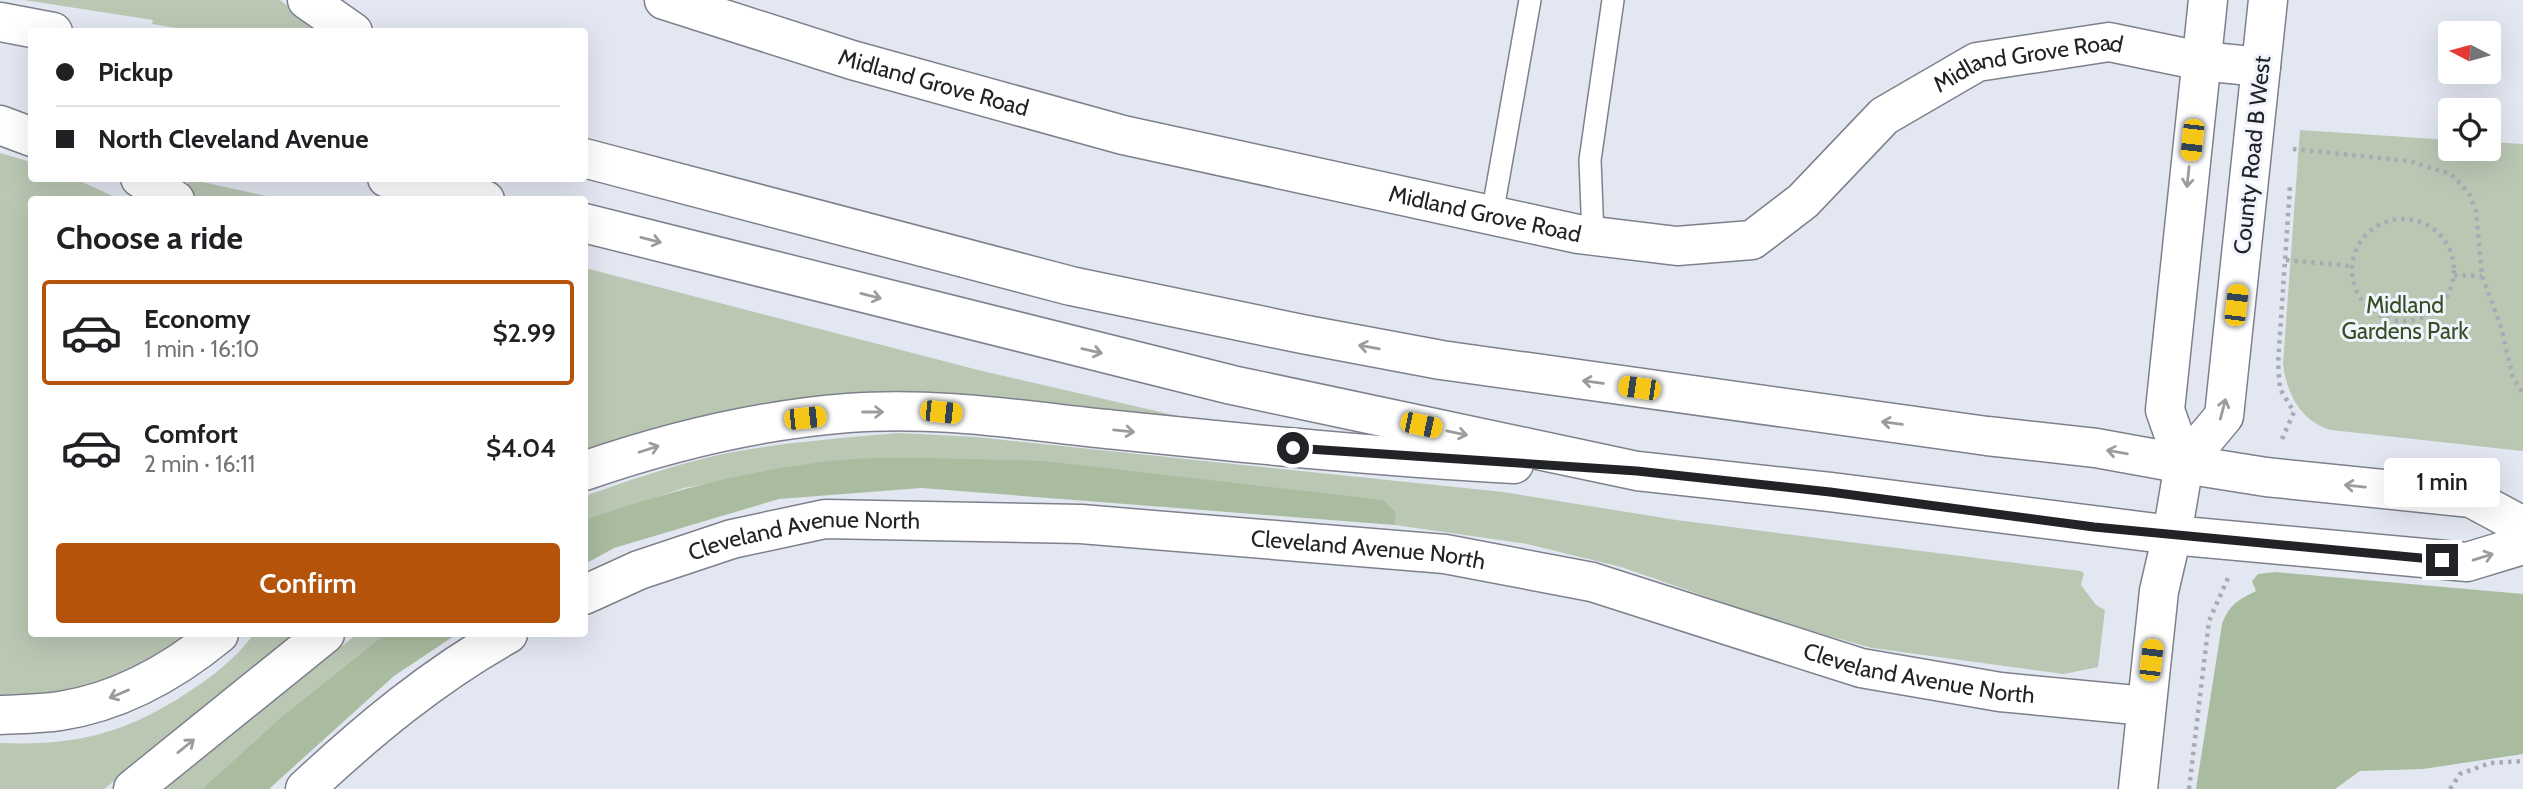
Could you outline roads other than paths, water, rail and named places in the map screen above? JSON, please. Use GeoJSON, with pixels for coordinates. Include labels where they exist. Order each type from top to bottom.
{"type":"FeatureCollection","features":[{"type":"Feature","properties":{"kind":"main road"},"geometry":{"type":"LineString","coordinates":[[307,0],[348,28]]}},
{"type":"Feature","properties":{"kind":"main road","name":"Midland Grove Road"},"geometry":{"type":"LineString","coordinates":[[664,0],[852,60],[1123,135],[1593,236],[1677,246],[1752,240],[1804,201],[1884,116],[1977,62],[2109,42],[2201,61],[2261,67]]}},
{"type":"Feature","properties":{"kind":"main road"},"geometry":{"type":"LineString","coordinates":[[2138,789],[2160,591],[2184,464],[2165,410],[2208,0]]}},
{"type":"Feature","properties":{"kind":"main road","name":"County Road B West"},"geometry":{"type":"LineString","coordinates":[[2184,464],[2224,416],[2267,0]]}},
{"type":"Feature","properties":{"kind":"main road"},"geometry":{"type":"LineString","coordinates":[[0,22],[32,28]]}},
{"type":"Feature","properties":{"kind":"main road"},"geometry":{"type":"LineString","coordinates":[[0,105],[28,109]]}},
{"type":"Feature","properties":{"kind":"main road"},"geometry":{"type":"LineString","coordinates":[[0,125],[28,136]]}},
{"type":"Feature","properties":{"kind":"main road"},"geometry":{"type":"LineString","coordinates":[[588,139],[652,175]]}},
{"type":"Feature","properties":{"kind":"main road"},"geometry":{"type":"LineString","coordinates":[[588,159],[1059,283],[1314,337],[1507,370],[1987,436],[2096,448],[2266,477],[2471,498],[2523,526]]}},
{"type":"Feature","properties":{"kind":"main road"},"geometry":{"type":"LineString","coordinates":[[146,182],[169,196]]}},
{"type":"Feature","properties":{"kind":"main road"},"geometry":{"type":"LineString","coordinates":[[405,182],[467,196]]}},
{"type":"Feature","properties":{"kind":"main road"},"geometry":{"type":"LineString","coordinates":[[588,224],[1232,385],[1637,471]]}},
{"type":"Feature","properties":{"kind":"main road"},"geometry":{"type":"LineString","coordinates":[[588,470],[671,442],[760,422],[850,412],[941,412],[1320,451],[1637,471],[2172,535],[2467,562],[2523,545]]}},
{"type":"Feature","properties":{"kind":"main road","name":"Cleveland Avenue North"},"geometry":{"type":"LineString","coordinates":[[588,593],[639,570],[732,539],[825,519],[1081,524],[1445,554],[1592,582],[1861,668],[2000,692],[2146,706]]}},
{"type":"Feature","properties":{"kind":"main road"},"geometry":{"type":"LineString","coordinates":[[0,715],[61,711],[113,697],[163,674],[215,637]]}},
{"type":"Feature","properties":{"kind":"main road"},"geometry":{"type":"LineString","coordinates":[[133,789],[321,637]]}},
{"type":"Feature","properties":{"kind":"main road"},"geometry":{"type":"LineString","coordinates":[[305,789],[401,706],[465,657],[502,637]]}},
{"type":"Feature","properties":{"kind":"lane"},"geometry":{"type":"LineString","coordinates":[[1492,215],[1530,0]]}},
{"type":"Feature","properties":{"kind":"lane"},"geometry":{"type":"LineString","coordinates":[[1593,236],[1590,160],[1613,0]]}},
{"type":"Feature","properties":{"kind":"park label","name":"Midland Gardens Park"},"geometry":{"type":"Point","coordinates":[2405,318]}}]}
